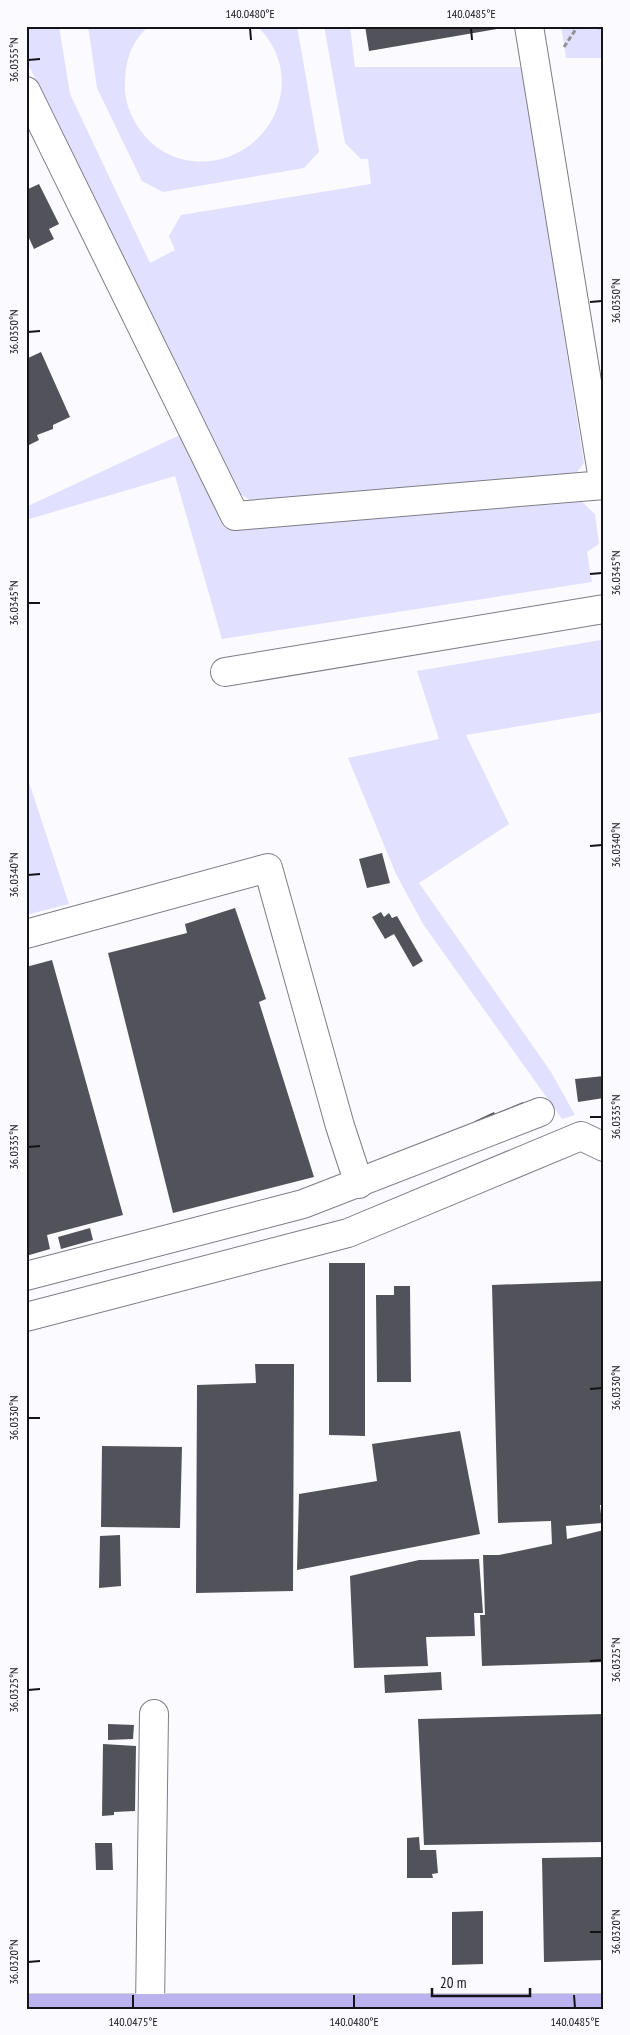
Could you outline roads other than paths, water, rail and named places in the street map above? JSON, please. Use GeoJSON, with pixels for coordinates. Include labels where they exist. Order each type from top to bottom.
{"type":"FeatureCollection","features":[{"type":"Feature","properties":{"kind":"main road"},"geometry":{"type":"LineString","coordinates":[[26,2008],[604,2008]]}},
{"type":"Feature","properties":{"kind":"street"},"geometry":{"type":"LineString","coordinates":[[26,91],[235,516],[604,485],[529,26]]}},
{"type":"Feature","properties":{"kind":"street"},"geometry":{"type":"LineString","coordinates":[[225,672],[604,609]]}},
{"type":"Feature","properties":{"kind":"street"},"geometry":{"type":"LineString","coordinates":[[26,934],[268,868],[340,1126],[359,1184]]}},
{"type":"Feature","properties":{"kind":"street"},"geometry":{"type":"LineString","coordinates":[[26,1276],[303,1204],[359,1184],[540,1112]]}},
{"type":"Feature","properties":{"kind":"street"},"geometry":{"type":"LineString","coordinates":[[502,1127],[516,1163]]}},
{"type":"Feature","properties":{"kind":"street"},"geometry":{"type":"LineString","coordinates":[[26,1317],[348,1233],[581,1136],[604,1147]]}},
{"type":"Feature","properties":{"kind":"street"},"geometry":{"type":"LineString","coordinates":[[150,2008],[154,1714]]}}]}
